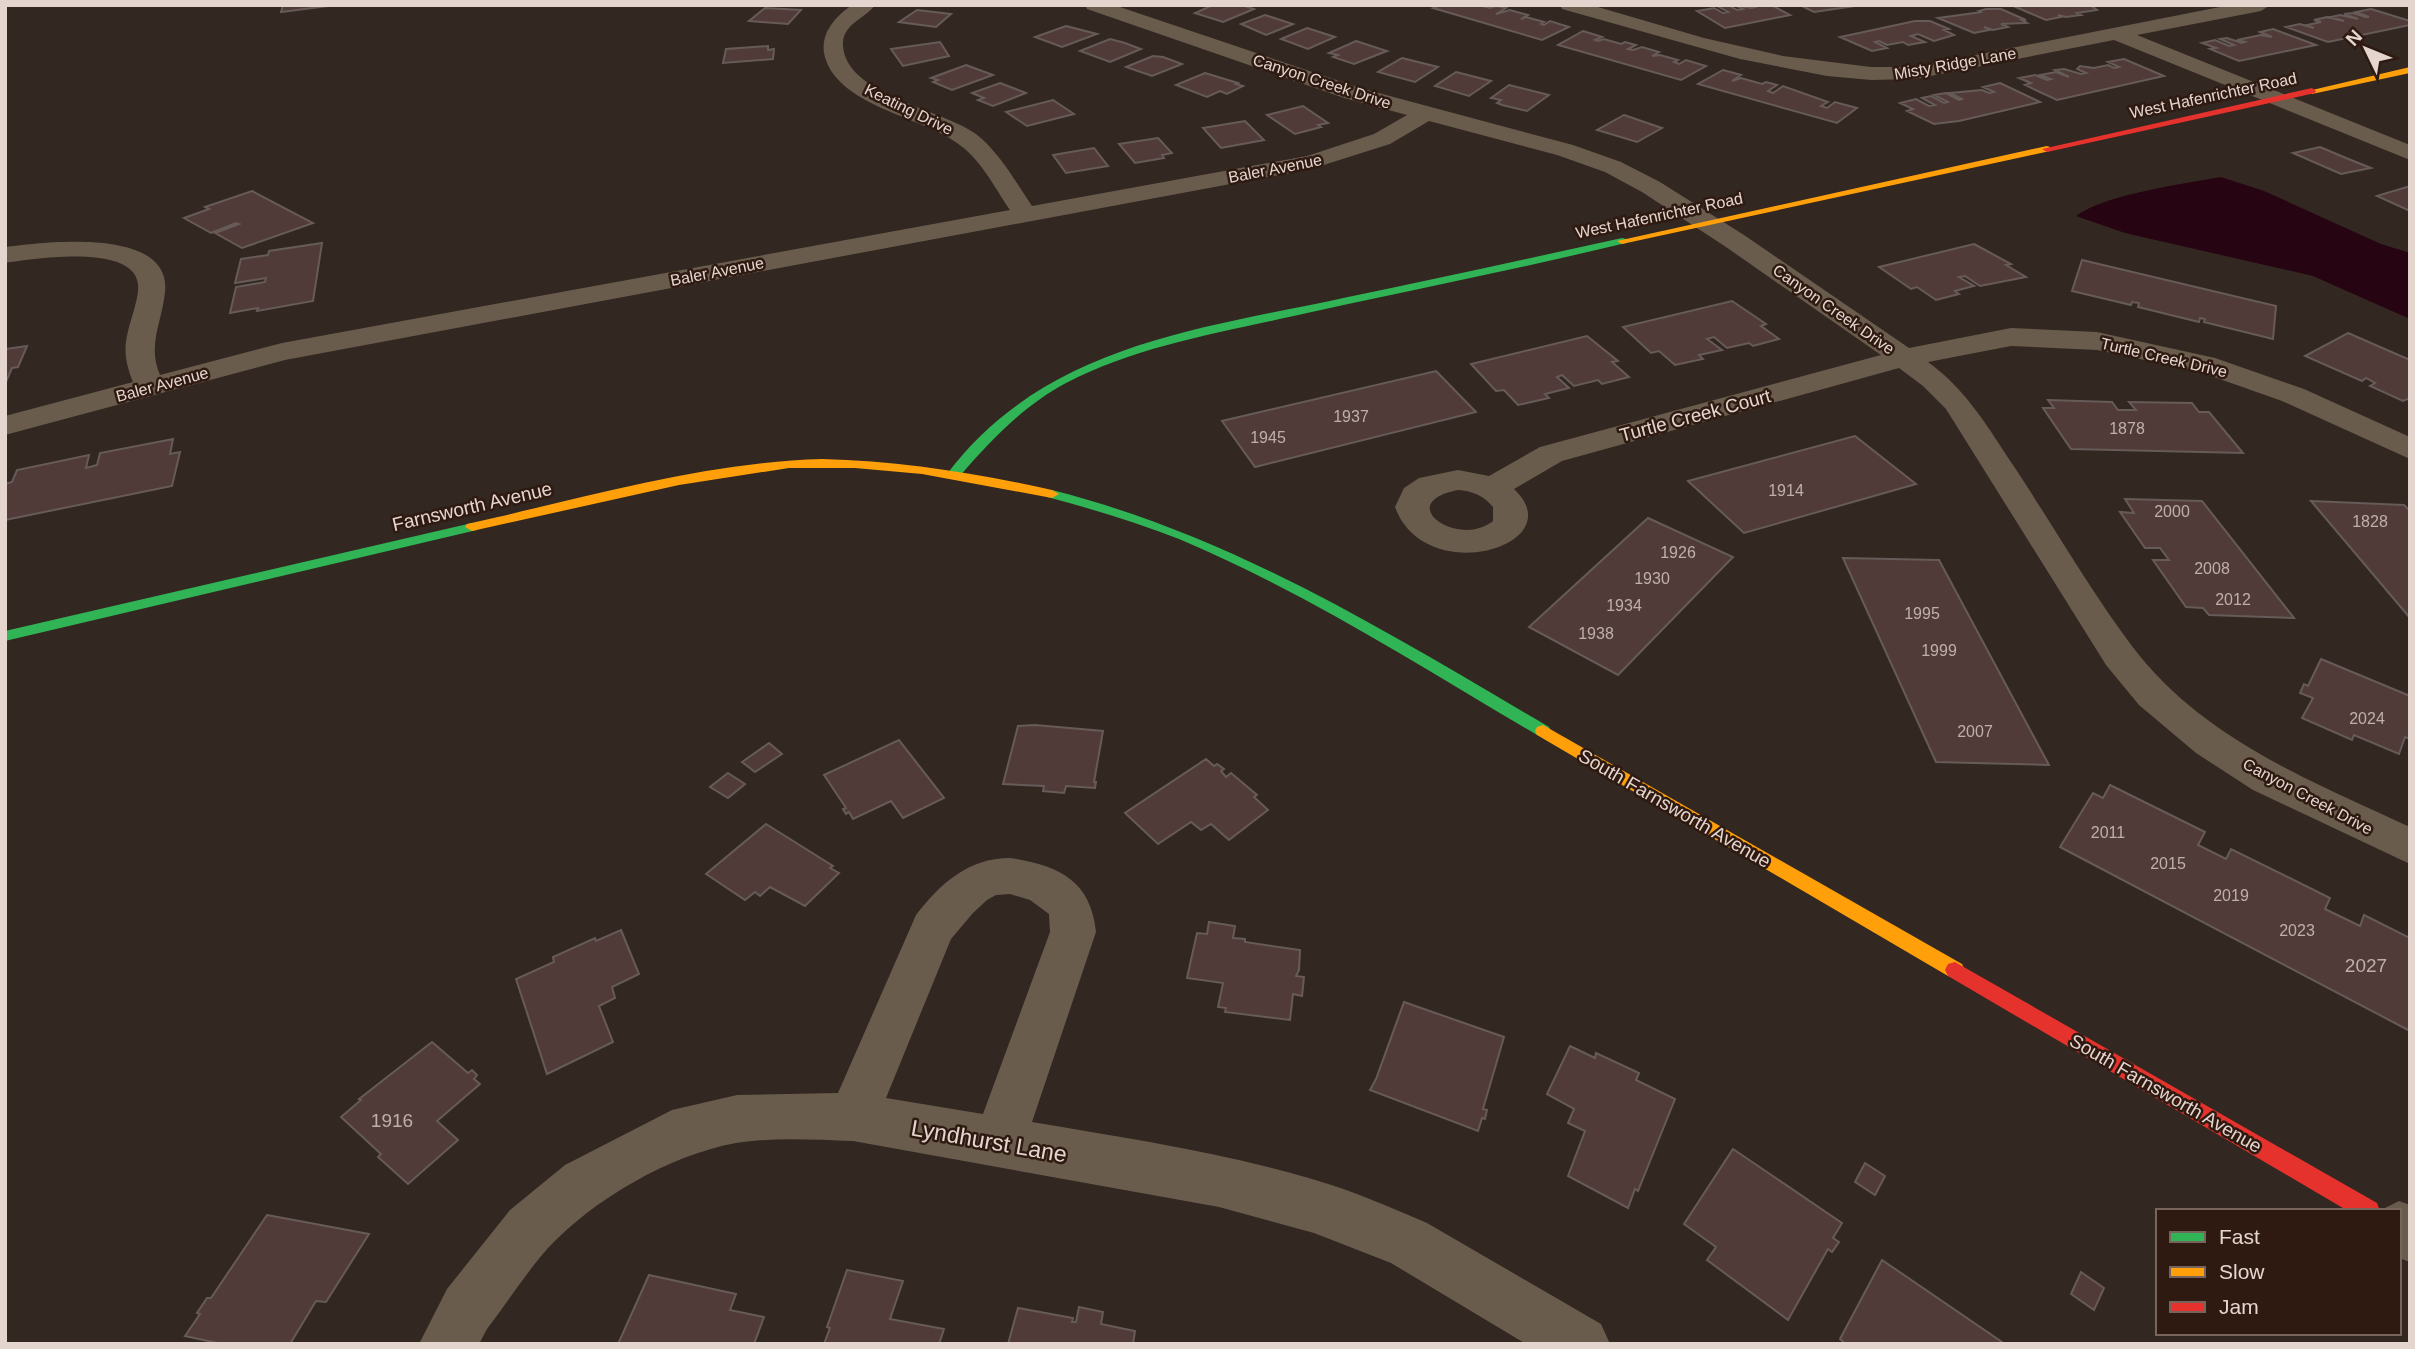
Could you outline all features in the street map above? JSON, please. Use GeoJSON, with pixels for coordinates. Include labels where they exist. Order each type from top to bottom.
{"type":"FeatureCollection","features":[{"type":"Feature","properties":{"kind":"street","name":"Keating Drive"},"geometry":{"type":"LineString","coordinates":[[866,5],[840,25],[833,39],[832,52],[837,68],[877,96],[964,135],[978,147],[1025,214]]}},
{"type":"Feature","properties":{"kind":"street","name":"Canyon Creek Drive"},"geometry":{"type":"LineString","coordinates":[[1094,5],[1352,93],[1565,150],[1613,167],[1651,187],[1905,358],[1934,380],[1958,404],[2119,656],[2153,695],[2210,742],[2268,779],[2410,848]]}},
{"type":"Feature","properties":{"kind":"street","name":"Misty Ridge Lane"},"geometry":{"type":"LineString","coordinates":[[1569,5],[1798,66],[1879,75],[1915,73],[2178,20],[2223,8],[2261,5]]}},
{"type":"Feature","properties":{"kind":"street"},"geometry":{"type":"LineString","coordinates":[[1609,16],[1631,5]]}},
{"type":"Feature","properties":{"kind":"street"},"geometry":{"type":"LineString","coordinates":[[2146,8],[2178,20]]}},
{"type":"Feature","properties":{"kind":"street"},"geometry":{"type":"LineString","coordinates":[[2114,33],[2410,153]]}},
{"type":"Feature","properties":{"kind":"street","name":"West Hafenrichter Road"},"geometry":{"type":"LineString","coordinates":[[954,474],[986,439],[1046,388],[1120,354],[1224,328],[2410,70]]}},
{"type":"Feature","properties":{"kind":"street","name":"Baler Avenue"},"geometry":{"type":"LineString","coordinates":[[5,426],[308,347],[1330,157],[1382,139],[1426,113]]}},
{"type":"Feature","properties":{"kind":"street"},"geometry":{"type":"LineString","coordinates":[[5,255],[55,249],[97,250],[128,257],[146,269],[152,285],[139,356],[150,387]]}},
{"type":"Feature","properties":{"kind":"street","name":"Turtle Creek Drive"},"geometry":{"type":"LineString","coordinates":[[1905,358],[2011,337],[2053,337],[2123,345],[2239,374],[2410,449]]}},
{"type":"Feature","properties":{"kind":"street","name":"Turtle Creek Court"},"geometry":{"type":"LineString","coordinates":[[1491,488],[1551,454],[1905,358]]}},
{"type":"Feature","properties":{"kind":"street","name":"Farnsworth Avenue"},"geometry":{"type":"LineString","coordinates":[[5,636],[637,489],[709,475],[803,464],[954,474]]}},
{"type":"Feature","properties":{"kind":"street","name":"South Farnsworth Avenue"},"geometry":{"type":"LineString","coordinates":[[954,474],[1007,482],[1081,500],[1135,518],[1198,541],[1300,590],[2366,1209]]}},
{"type":"Feature","properties":{"kind":"street"},"geometry":{"type":"LineString","coordinates":[[853,1117],[932,929],[947,909],[970,888],[990,878],[1016,877],[1039,882],[1055,894],[1070,909],[1073,932],[999,1143]]}},
{"type":"Feature","properties":{"kind":"street","name":"Lyndhurst Lane"},"geometry":{"type":"LineString","coordinates":[[448,1344],[467,1309],[529,1229],[584,1183],[673,1135],[737,1119],[795,1115],[853,1117],[1219,1181],[1314,1206],[1408,1242],[1581,1344]]}},
{"type":"Feature","properties":{"kind":"shaded area"},"geometry":{"type":"Polygon","coordinates":[[[2221,177],[2264,191],[2381,244],[2410,253],[2410,319],[2313,276],[2125,233],[2076,216],[2089,208],[2125,196],[2221,177]]]}},
{"type":"Feature","properties":{"kind":"building"},"geometry":{"type":"Polygon","coordinates":[[[283,5],[336,5],[281,12],[283,5]]]}},
{"type":"Feature","properties":{"kind":"building"},"geometry":{"type":"Polygon","coordinates":[[[1213,5],[1242,5],[1254,9],[1223,22],[1195,13],[1213,5]]]}},
{"type":"Feature","properties":{"kind":"building"},"geometry":{"type":"Polygon","coordinates":[[[1440,5],[1479,5],[1490,8],[1496,6],[1506,8],[1496,14],[1510,10],[1528,15],[1521,19],[1526,17],[1544,22],[1541,24],[1544,25],[1550,21],[1569,27],[1542,40],[1433,8],[1440,5]]]}},
{"type":"Feature","properties":{"kind":"building"},"geometry":{"type":"Polygon","coordinates":[[[1728,5],[1737,10],[1743,9],[1735,5],[1751,8],[1755,7],[1752,5],[1771,5],[1790,15],[1725,28],[1697,11],[1714,8],[1723,13],[1728,12],[1719,7],[1728,5]]]}},
{"type":"Feature","properties":{"kind":"building"},"geometry":{"type":"Polygon","coordinates":[[[1800,5],[1862,5],[1814,12],[1800,5]]]}},
{"type":"Feature","properties":{"kind":"building"},"geometry":{"type":"Polygon","coordinates":[[[2011,5],[2090,5],[2097,10],[2066,17],[2058,15],[2061,17],[2046,20],[2011,5]]]}},
{"type":"Feature","properties":{"kind":"building"},"geometry":{"type":"Polygon","coordinates":[[[765,8],[801,10],[788,24],[749,21],[765,8]]]}},
{"type":"Feature","properties":{"kind":"building"},"geometry":{"type":"Polygon","coordinates":[[[2001,9],[2026,20],[2022,20],[2027,23],[2001,24],[2008,27],[1993,30],[1984,27],[1989,30],[1974,33],[1938,18],[1982,12],[1979,11],[2001,9]]]}},
{"type":"Feature","properties":{"kind":"building"},"geometry":{"type":"Polygon","coordinates":[[[2371,9],[2410,21],[2410,25],[2328,42],[2286,27],[2300,24],[2314,28],[2307,25],[2321,22],[2314,20],[2327,17],[2344,21],[2331,17],[2340,15],[2358,19],[2344,14],[2369,17],[2356,12],[2371,9]]]}},
{"type":"Feature","properties":{"kind":"building"},"geometry":{"type":"Polygon","coordinates":[[[917,10],[951,14],[936,27],[899,22],[917,10]]]}},
{"type":"Feature","properties":{"kind":"building"},"geometry":{"type":"Polygon","coordinates":[[[1265,15],[1293,24],[1266,35],[1241,24],[1265,15]]]}},
{"type":"Feature","properties":{"kind":"building"},"geometry":{"type":"Polygon","coordinates":[[[1915,21],[1930,21],[1949,29],[1944,30],[1954,35],[1934,41],[1918,34],[1911,36],[1925,42],[1908,45],[1903,42],[1887,45],[1879,41],[1875,42],[1887,48],[1872,51],[1840,37],[1915,21]]]}},
{"type":"Feature","properties":{"kind":"building"},"geometry":{"type":"Polygon","coordinates":[[[1066,26],[1097,34],[1062,47],[1035,37],[1066,26]]]}},
{"type":"Feature","properties":{"kind":"building"},"geometry":{"type":"Polygon","coordinates":[[[1307,28],[1335,37],[1308,49],[1281,39],[1307,28]]]}},
{"type":"Feature","properties":{"kind":"building"},"geometry":{"type":"Polygon","coordinates":[[[2273,29],[2316,45],[2239,61],[2202,43],[2215,40],[2229,46],[2234,45],[2220,39],[2227,38],[2242,43],[2245,42],[2237,40],[2261,35],[2272,37],[2260,32],[2273,29]]]}},
{"type":"Feature","properties":{"kind":"building"},"geometry":{"type":"Polygon","coordinates":[[[1583,31],[1602,37],[1595,40],[1598,41],[1604,39],[1621,44],[1625,42],[1636,45],[1628,49],[1642,47],[1659,52],[1652,56],[1660,55],[1678,60],[1674,62],[1679,64],[1686,60],[1706,66],[1681,80],[1558,45],[1583,31]]]}},
{"type":"Feature","properties":{"kind":"building"},"geometry":{"type":"Polygon","coordinates":[[[1110,39],[1141,49],[1110,62],[1080,51],[1110,39]]]}},
{"type":"Feature","properties":{"kind":"building"},"geometry":{"type":"Polygon","coordinates":[[[1356,41],[1387,51],[1354,64],[1329,53],[1356,41]]]}},
{"type":"Feature","properties":{"kind":"building"},"geometry":{"type":"Polygon","coordinates":[[[940,42],[949,56],[903,66],[891,49],[940,42]]]}},
{"type":"Feature","properties":{"kind":"building"},"geometry":{"type":"Polygon","coordinates":[[[768,46],[768,50],[774,49],[773,59],[723,63],[726,49],[768,46]]]}},
{"type":"Feature","properties":{"kind":"building"},"geometry":{"type":"Polygon","coordinates":[[[1153,56],[1182,64],[1152,76],[1126,67],[1153,56]]]}},
{"type":"Feature","properties":{"kind":"building"},"geometry":{"type":"Polygon","coordinates":[[[1402,58],[1438,67],[1415,82],[1378,72],[1402,58]]]}},
{"type":"Feature","properties":{"kind":"building"},"geometry":{"type":"Polygon","coordinates":[[[2124,59],[2164,76],[2057,100],[2025,85],[2031,83],[2019,78],[2035,75],[2047,80],[2051,79],[2040,75],[2056,72],[2069,77],[2055,70],[2064,69],[2081,74],[2086,73],[2077,69],[2080,66],[2094,68],[2108,65],[2114,68],[2119,67],[2108,62],[2124,59]]]}},
{"type":"Feature","properties":{"kind":"building"},"geometry":{"type":"Polygon","coordinates":[[[966,65],[993,75],[952,90],[933,82],[938,80],[931,78],[966,65]]]}},
{"type":"Feature","properties":{"kind":"building"},"geometry":{"type":"Polygon","coordinates":[[[1723,70],[1741,75],[1732,81],[1741,78],[1777,85],[1768,91],[1773,93],[1783,86],[1828,102],[1821,106],[1827,108],[1835,102],[1857,108],[1837,123],[1698,84],[1723,70]]]}},
{"type":"Feature","properties":{"kind":"building"},"geometry":{"type":"Polygon","coordinates":[[[1456,72],[1491,81],[1469,96],[1435,86],[1456,72]]]}},
{"type":"Feature","properties":{"kind":"building"},"geometry":{"type":"Polygon","coordinates":[[[1205,73],[1243,86],[1227,94],[1220,91],[1207,97],[1176,85],[1205,73]]]}},
{"type":"Feature","properties":{"kind":"building"},"geometry":{"type":"Polygon","coordinates":[[[1000,83],[1026,93],[993,106],[978,100],[984,98],[972,93],[1000,83]]]}},
{"type":"Feature","properties":{"kind":"building"},"geometry":{"type":"Polygon","coordinates":[[[2000,83],[2040,102],[1959,121],[1934,124],[1907,111],[1913,109],[1900,103],[1916,99],[1929,106],[1935,105],[1922,98],[1931,96],[1944,103],[1948,102],[1934,95],[1946,93],[1959,100],[1962,99],[1950,93],[1982,90],[1994,92],[1983,87],[2000,83]]]}},
{"type":"Feature","properties":{"kind":"building"},"geometry":{"type":"Polygon","coordinates":[[[1509,85],[1549,95],[1527,111],[1502,105],[1497,103],[1501,100],[1491,98],[1509,85]]]}},
{"type":"Feature","properties":{"kind":"building"},"geometry":{"type":"Polygon","coordinates":[[[1053,100],[1074,114],[1027,126],[1006,112],[1053,100]]]}},
{"type":"Feature","properties":{"kind":"building"},"geometry":{"type":"Polygon","coordinates":[[[1303,106],[1328,123],[1295,134],[1267,115],[1303,106]]]}},
{"type":"Feature","properties":{"kind":"building"},"geometry":{"type":"Polygon","coordinates":[[[1624,115],[1662,128],[1637,142],[1597,130],[1624,115]]]}},
{"type":"Feature","properties":{"kind":"building"},"geometry":{"type":"Polygon","coordinates":[[[1245,121],[1264,140],[1221,148],[1203,128],[1245,121]]]}},
{"type":"Feature","properties":{"kind":"building"},"geometry":{"type":"Polygon","coordinates":[[[1158,138],[1172,153],[1162,155],[1164,158],[1135,163],[1119,144],[1158,138]]]}},
{"type":"Feature","properties":{"kind":"building"},"geometry":{"type":"Polygon","coordinates":[[[2320,147],[2371,168],[2341,174],[2293,153],[2320,147]]]}},
{"type":"Feature","properties":{"kind":"building"},"geometry":{"type":"Polygon","coordinates":[[[1094,148],[1108,166],[1066,173],[1053,155],[1094,148]]]}},
{"type":"Feature","properties":{"kind":"building"},"geometry":{"type":"Polygon","coordinates":[[[2410,186],[2410,211],[2377,196],[2410,186]]]}},
{"type":"Feature","properties":{"kind":"building"},"geometry":{"type":"Polygon","coordinates":[[[252,191],[313,223],[242,248],[215,233],[239,224],[211,233],[184,218],[209,209],[205,207],[252,191]]]}},
{"type":"Feature","properties":{"kind":"building"},"geometry":{"type":"Polygon","coordinates":[[[322,243],[313,301],[230,313],[236,287],[265,282],[266,278],[235,283],[241,259],[268,255],[269,251],[322,243]]]}},
{"type":"Feature","properties":{"kind":"building"},"geometry":{"type":"Polygon","coordinates":[[[1974,244],[2011,264],[2006,265],[2026,277],[1980,286],[1965,276],[1959,277],[1974,286],[1955,291],[1959,294],[1936,300],[1917,287],[1911,289],[1879,267],[1974,244]]]}},
{"type":"Feature","properties":{"kind":"building"},"geometry":{"type":"Polygon","coordinates":[[[2082,260],[2276,306],[2273,339],[2204,322],[2205,319],[2200,318],[2199,322],[2138,307],[2139,303],[2132,302],[2131,305],[2072,291],[2082,260]]]}},
{"type":"Feature","properties":{"kind":"building"},"geometry":{"type":"Polygon","coordinates":[[[1732,301],[1766,324],[1761,326],[1779,339],[1753,346],[1749,343],[1727,348],[1714,337],[1707,339],[1722,350],[1699,355],[1703,359],[1675,365],[1659,351],[1651,353],[1623,327],[1732,301]]]}},
{"type":"Feature","properties":{"kind":"building"},"geometry":{"type":"Polygon","coordinates":[[[2348,333],[2410,360],[2410,398],[2403,401],[2370,386],[2375,383],[2366,378],[2362,381],[2305,356],[2348,333]]]}},
{"type":"Feature","properties":{"kind":"building"},"geometry":{"type":"Polygon","coordinates":[[[1587,336],[1618,361],[1612,362],[1629,377],[1602,384],[1598,380],[1574,386],[1562,375],[1557,377],[1569,388],[1545,394],[1549,398],[1518,405],[1504,390],[1496,391],[1471,364],[1587,336]]]}},
{"type":"Feature","properties":{"kind":"building"},"geometry":{"type":"Polygon","coordinates":[[[27,346],[18,367],[12,368],[5,384],[5,349],[27,346]]]}},
{"type":"Feature","properties":{"kind":"building"},"geometry":{"type":"Polygon","coordinates":[[[1436,371],[1476,412],[1255,467],[1222,421],[1436,371]]]}},
{"type":"Feature","properties":{"kind":"building"},"geometry":{"type":"Polygon","coordinates":[[[2048,400],[2112,402],[2118,410],[2136,410],[2129,402],[2192,403],[2199,412],[2209,412],[2243,453],[2071,449],[2043,408],[2054,408],[2048,400]]]}},
{"type":"Feature","properties":{"kind":"building"},"geometry":{"type":"Polygon","coordinates":[[[1855,436],[1916,484],[1744,533],[1688,481],[1855,436]]]}},
{"type":"Feature","properties":{"kind":"building"},"geometry":{"type":"Polygon","coordinates":[[[173,439],[170,454],[180,452],[172,486],[5,520],[5,484],[12,482],[17,470],[89,455],[86,468],[97,465],[100,453],[173,439]]]}},
{"type":"Feature","properties":{"kind":"building"},"geometry":{"type":"Polygon","coordinates":[[[2125,499],[2202,501],[2294,618],[2209,615],[2203,608],[2186,607],[2153,560],[2169,560],[2160,548],[2145,548],[2120,512],[2134,513],[2125,499]]]}},
{"type":"Feature","properties":{"kind":"building"},"geometry":{"type":"Polygon","coordinates":[[[2311,501],[2404,505],[2410,511],[2410,618],[2311,501]]]}},
{"type":"Feature","properties":{"kind":"building"},"geometry":{"type":"Polygon","coordinates":[[[1648,518],[1733,557],[1618,675],[1529,627],[1648,518]]]}},
{"type":"Feature","properties":{"kind":"building"},"geometry":{"type":"Polygon","coordinates":[[[1843,558],[1939,560],[2049,765],[1936,762],[1843,558]]]}},
{"type":"Feature","properties":{"kind":"building"},"geometry":{"type":"Polygon","coordinates":[[[2321,659],[2410,696],[2410,739],[2405,737],[2399,754],[2354,735],[2352,740],[2302,718],[2313,698],[2300,693],[2304,684],[2308,686],[2321,659]]]}},
{"type":"Feature","properties":{"kind":"building"},"geometry":{"type":"Polygon","coordinates":[[[1018,726],[1103,731],[1095,788],[1066,786],[1064,793],[1043,791],[1044,786],[1003,784],[1018,726]]]}},
{"type":"Feature","properties":{"kind":"building"},"geometry":{"type":"Polygon","coordinates":[[[899,740],[944,798],[903,818],[891,801],[853,819],[849,812],[846,814],[843,809],[846,808],[824,775],[899,740]]]}},
{"type":"Feature","properties":{"kind":"building"},"geometry":{"type":"Polygon","coordinates":[[[769,743],[782,754],[755,772],[742,762],[769,743]]]}},
{"type":"Feature","properties":{"kind":"building"},"geometry":{"type":"Polygon","coordinates":[[[1206,759],[1214,766],[1217,764],[1224,769],[1221,771],[1226,777],[1231,773],[1257,795],[1254,797],[1268,810],[1229,840],[1211,824],[1201,830],[1191,822],[1158,844],[1125,813],[1206,759]]]}},
{"type":"Feature","properties":{"kind":"building"},"geometry":{"type":"Polygon","coordinates":[[[728,773],[745,784],[728,798],[710,787],[728,773]]]}},
{"type":"Feature","properties":{"kind":"building"},"geometry":{"type":"Polygon","coordinates":[[[2110,785],[2205,832],[2198,845],[2226,859],[2231,849],[2330,898],[2325,909],[2360,926],[2364,915],[2410,938],[2410,1031],[2060,847],[2093,793],[2103,798],[2110,785]]]}},
{"type":"Feature","properties":{"kind":"building"},"geometry":{"type":"Polygon","coordinates":[[[766,824],[833,866],[830,868],[839,873],[805,906],[770,887],[760,896],[755,892],[745,900],[706,874],[766,824]]]}},
{"type":"Feature","properties":{"kind":"building"},"geometry":{"type":"Polygon","coordinates":[[[1209,922],[1235,926],[1233,938],[1245,939],[1245,942],[1300,950],[1296,976],[1304,977],[1302,996],[1293,994],[1290,1020],[1225,1012],[1226,1008],[1218,1007],[1223,983],[1187,978],[1197,933],[1207,934],[1209,922]]]}},
{"type":"Feature","properties":{"kind":"building"},"geometry":{"type":"Polygon","coordinates":[[[621,930],[639,974],[612,987],[615,998],[599,1006],[613,1042],[547,1074],[516,979],[554,962],[553,957],[595,938],[596,941],[621,930]]]}},
{"type":"Feature","properties":{"kind":"building"},"geometry":{"type":"Polygon","coordinates":[[[1404,1002],[1504,1037],[1483,1109],[1487,1110],[1485,1119],[1482,1118],[1478,1131],[1370,1090],[1404,1002]]]}},
{"type":"Feature","properties":{"kind":"building"},"geometry":{"type":"Polygon","coordinates":[[[432,1042],[468,1073],[472,1070],[477,1075],[474,1079],[480,1084],[437,1121],[458,1140],[408,1184],[378,1157],[381,1154],[341,1117],[361,1100],[359,1099],[432,1042]]]}},
{"type":"Feature","properties":{"kind":"building"},"geometry":{"type":"Polygon","coordinates":[[[1570,1046],[1595,1058],[1596,1053],[1639,1073],[1636,1080],[1675,1099],[1638,1191],[1635,1189],[1628,1208],[1568,1176],[1585,1131],[1568,1123],[1574,1109],[1547,1094],[1570,1046]]]}},
{"type":"Feature","properties":{"kind":"building"},"geometry":{"type":"Polygon","coordinates":[[[1733,1149],[1842,1223],[1833,1238],[1839,1242],[1832,1252],[1828,1249],[1788,1320],[1707,1260],[1716,1247],[1684,1224],[1733,1149]]]}},
{"type":"Feature","properties":{"kind":"building"},"geometry":{"type":"Polygon","coordinates":[[[1865,1163],[1885,1176],[1875,1195],[1855,1182],[1865,1163]]]}},
{"type":"Feature","properties":{"kind":"building"},"geometry":{"type":"Polygon","coordinates":[[[267,1215],[369,1234],[326,1302],[316,1301],[290,1344],[222,1344],[185,1336],[207,1298],[211,1298],[267,1215]]]}},
{"type":"Feature","properties":{"kind":"building"},"geometry":{"type":"Polygon","coordinates":[[[1882,1260],[2002,1344],[1846,1344],[1840,1339],[1882,1260]]]}},
{"type":"Feature","properties":{"kind":"building"},"geometry":{"type":"Polygon","coordinates":[[[847,1270],[903,1281],[890,1319],[944,1329],[939,1344],[824,1344],[830,1328],[827,1327],[847,1270]]]}},
{"type":"Feature","properties":{"kind":"building"},"geometry":{"type":"Polygon","coordinates":[[[2081,1272],[2104,1288],[2094,1310],[2071,1294],[2081,1272]]]}},
{"type":"Feature","properties":{"kind":"building"},"geometry":{"type":"Polygon","coordinates":[[[649,1275],[736,1294],[730,1310],[764,1317],[754,1344],[618,1344],[649,1275]]]}},
{"type":"Feature","properties":{"kind":"building"},"geometry":{"type":"Polygon","coordinates":[[[1079,1307],[1103,1312],[1101,1324],[1135,1331],[1133,1344],[1008,1344],[1018,1308],[1073,1318],[1072,1322],[1076,1322],[1079,1307]]]}},
{"type":"Feature","properties":{"kind":"traffic: fast"},"geometry":{"type":"LineString","coordinates":[[954,474],[991,434],[1031,400],[1061,381],[1118,356],[1209,331],[1622,241]]}},
{"type":"Feature","properties":{"kind":"traffic: fast"},"geometry":{"type":"LineString","coordinates":[[1052,494],[1118,512],[1245,563],[1366,627],[1543,731]]}},
{"type":"Feature","properties":{"kind":"traffic: fast"},"geometry":{"type":"LineString","coordinates":[[5,636],[472,527]]}},
{"type":"Feature","properties":{"kind":"traffic: slow"},"geometry":{"type":"LineString","coordinates":[[2312,91],[2410,70]]}},
{"type":"Feature","properties":{"kind":"traffic: slow"},"geometry":{"type":"LineString","coordinates":[[1622,241],[2047,149]]}},
{"type":"Feature","properties":{"kind":"traffic: slow"},"geometry":{"type":"LineString","coordinates":[[472,527],[679,481],[748,468],[789,464],[888,466],[987,480],[1052,494]]}},
{"type":"Feature","properties":{"kind":"traffic: slow"},"geometry":{"type":"LineString","coordinates":[[1543,731],[1955,970]]}},
{"type":"Feature","properties":{"kind":"traffic: jam"},"geometry":{"type":"LineString","coordinates":[[2047,149],[2312,91]]}},
{"type":"Feature","properties":{"kind":"traffic: jam"},"geometry":{"type":"LineString","coordinates":[[1955,970],[2366,1209]]}}]}
